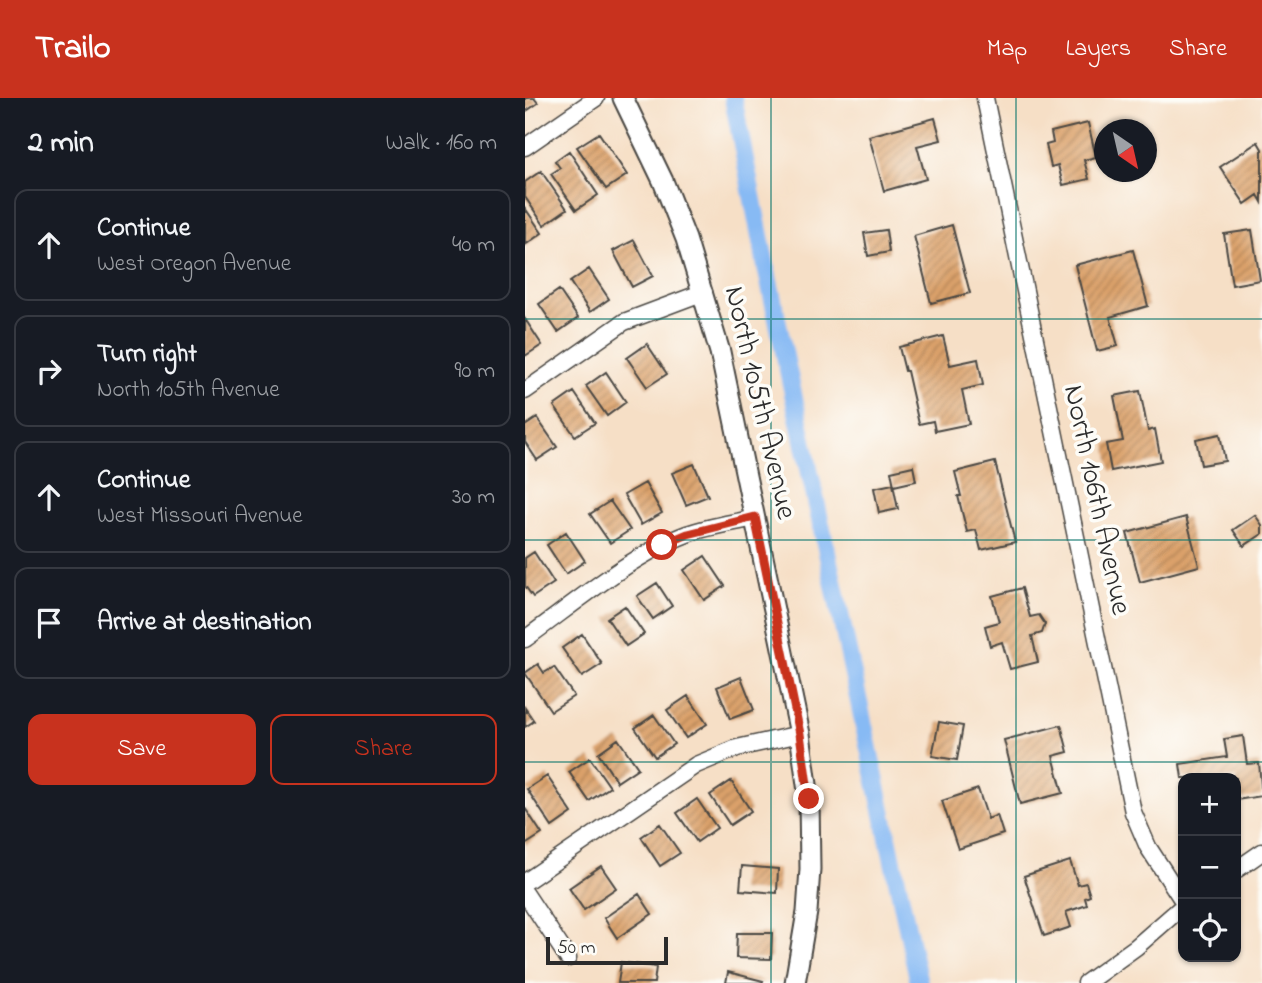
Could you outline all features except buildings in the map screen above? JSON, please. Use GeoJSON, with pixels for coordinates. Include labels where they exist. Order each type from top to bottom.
{"type":"FeatureCollection","features":[{"type":"Feature","properties":{"kind":"street"},"geometry":{"type":"LineString","coordinates":[[525,147],[596,98]]}},
{"type":"Feature","properties":{"kind":"street","name":"North 105th Avenue"},"geometry":{"type":"LineString","coordinates":[[622,98],[663,181],[703,292],[720,352],[800,734],[809,799],[810,841],[807,912],[796,983]]}},
{"type":"Feature","properties":{"kind":"street","name":"North 106th Avenue"},"geometry":{"type":"LineString","coordinates":[[985,98],[1133,812],[1148,847],[1180,899]]}},
{"type":"Feature","properties":{"kind":"street"},"geometry":{"type":"LineString","coordinates":[[525,391],[624,322],[703,292]]}},
{"type":"Feature","properties":{"kind":"street"},"geometry":{"type":"LineString","coordinates":[[525,639],[662,545],[688,534],[755,517]]}},
{"type":"Feature","properties":{"kind":"street"},"geometry":{"type":"LineString","coordinates":[[525,881],[696,765],[737,748],[800,734]]}},
{"type":"Feature","properties":{"kind":"street"},"geometry":{"type":"LineString","coordinates":[[1241,867],[1262,852]]}},
{"type":"Feature","properties":{"kind":"street"},"geometry":{"type":"LineString","coordinates":[[525,893],[568,958]]}},
{"type":"Feature","properties":{"kind":"street"},"geometry":{"type":"LineString","coordinates":[[1086,983],[1136,947],[1178,909]]}},
{"type":"Feature","properties":{"kind":"waterway"},"geometry":{"type":"LineString","coordinates":[[733,98],[767,272],[919,983]]}},
{"type":"Feature","properties":{"kind":"route"},"geometry":{"type":"LineString","coordinates":[[662,545],[688,534],[755,517],[800,734],[809,799]]}}]}
